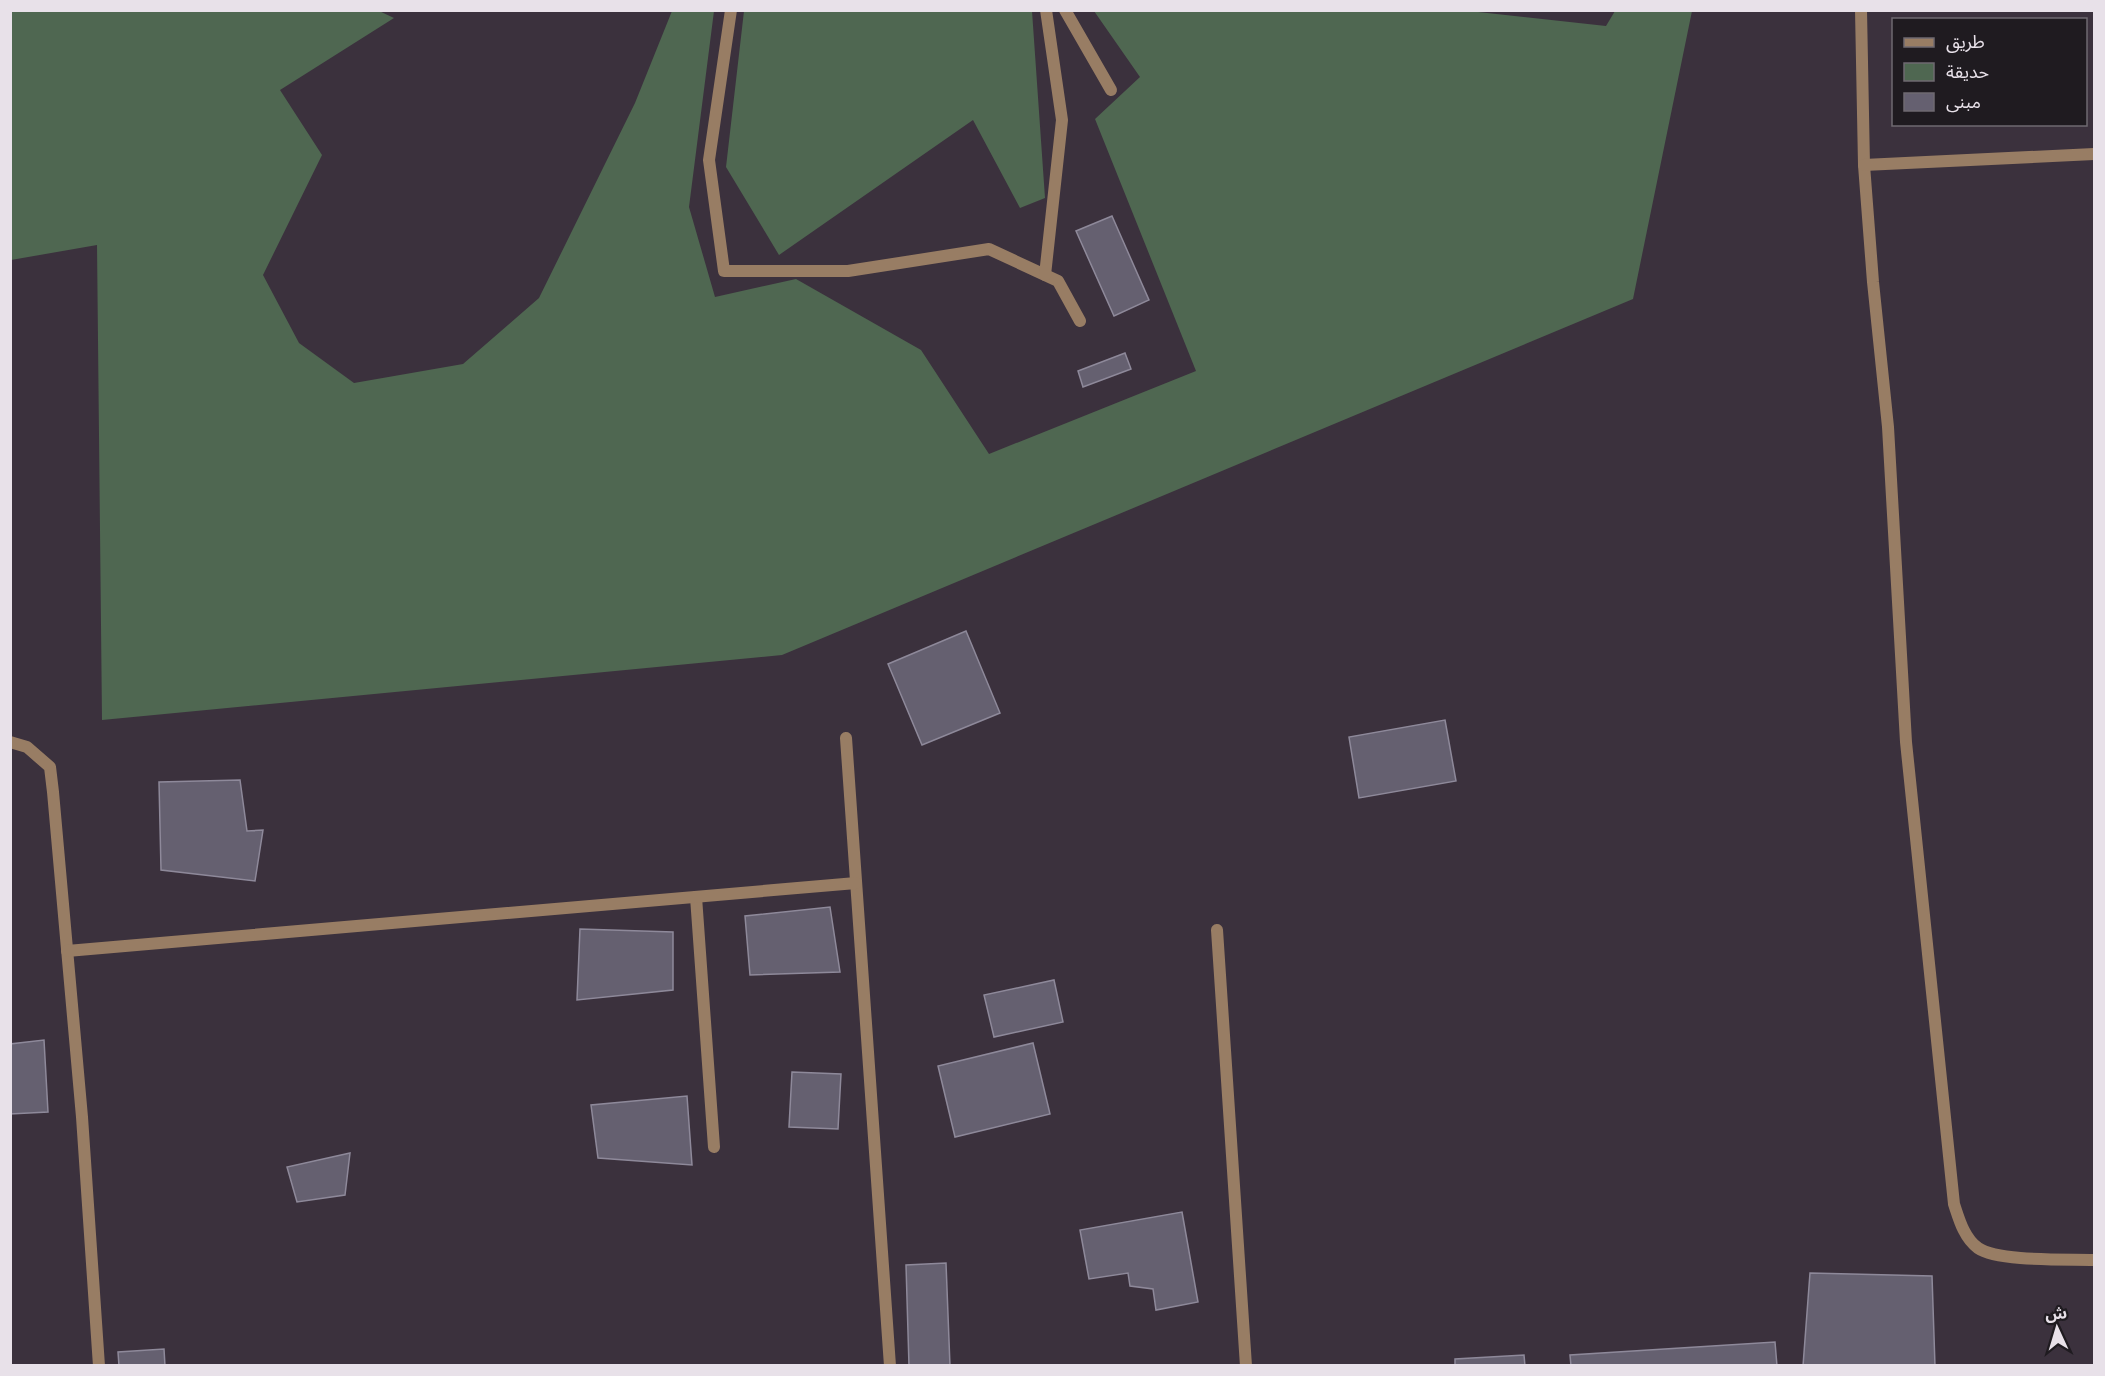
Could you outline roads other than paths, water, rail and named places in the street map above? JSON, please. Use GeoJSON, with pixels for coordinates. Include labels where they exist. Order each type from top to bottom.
{"type":"FeatureCollection","features":[{"type":"Feature","properties":{"kind":"street"},"geometry":{"type":"LineString","coordinates":[[731,10],[710,160],[724,271],[848,271],[989,249],[1058,281],[1080,321]]}},
{"type":"Feature","properties":{"kind":"street"},"geometry":{"type":"LineString","coordinates":[[1045,275],[1062,120],[1046,10]]}},
{"type":"Feature","properties":{"kind":"street"},"geometry":{"type":"LineString","coordinates":[[1065,10],[1111,90]]}},
{"type":"Feature","properties":{"kind":"street"},"geometry":{"type":"LineString","coordinates":[[1862,10],[1864,165],[1888,427],[1906,742],[1954,1204],[1961,1228],[1978,1248],[2002,1256],[2094,1260]]}},
{"type":"Feature","properties":{"kind":"street"},"geometry":{"type":"LineString","coordinates":[[1864,165],[2094,153]]}},
{"type":"Feature","properties":{"kind":"street"},"geometry":{"type":"LineString","coordinates":[[846,738],[890,1365]]}},
{"type":"Feature","properties":{"kind":"street"},"geometry":{"type":"LineString","coordinates":[[10,742],[27,747],[50,767],[82,1117],[99,1365]]}},
{"type":"Feature","properties":{"kind":"street"},"geometry":{"type":"LineString","coordinates":[[67,951],[856,883]]}},
{"type":"Feature","properties":{"kind":"street"},"geometry":{"type":"LineString","coordinates":[[696,897],[714,1147]]}},
{"type":"Feature","properties":{"kind":"street"},"geometry":{"type":"LineString","coordinates":[[1217,930],[1246,1365]]}}]}
